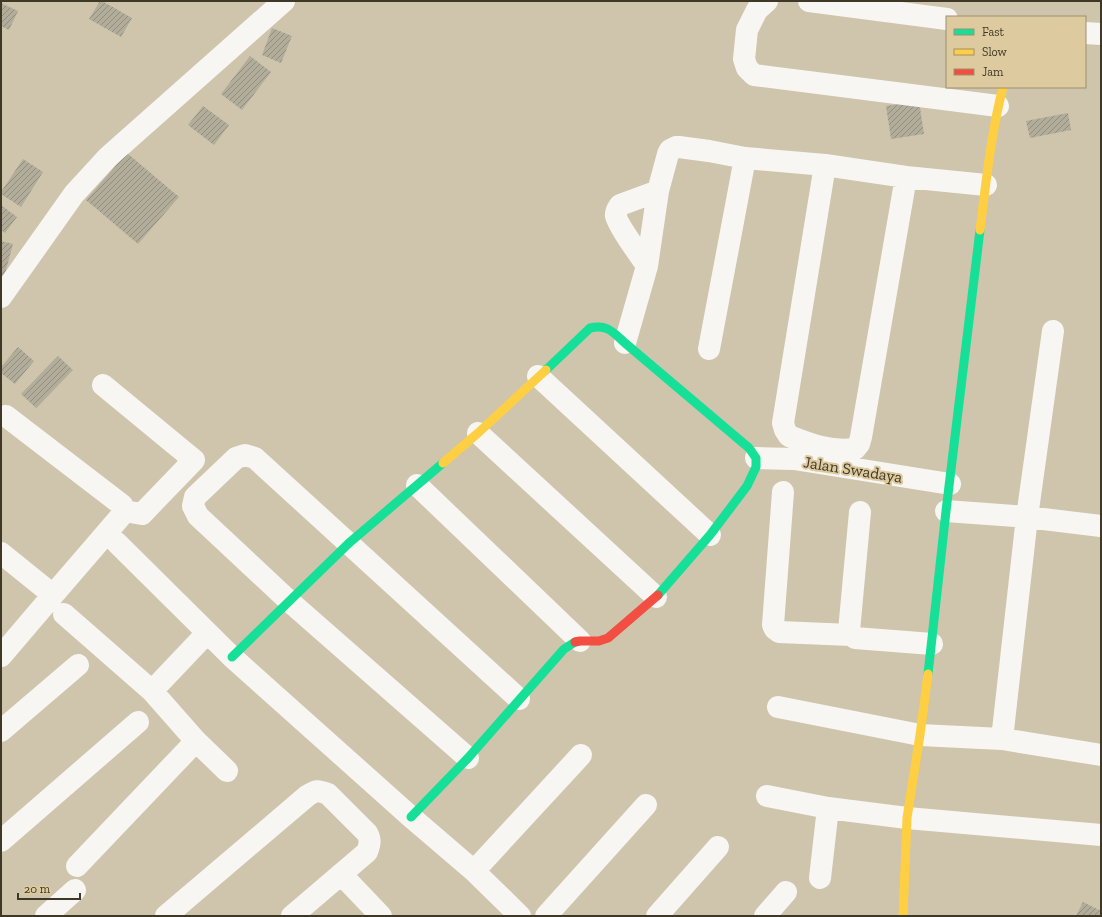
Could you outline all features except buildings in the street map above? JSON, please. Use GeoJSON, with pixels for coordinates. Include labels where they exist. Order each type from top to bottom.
{"type":"FeatureCollection","features":[{"type":"Feature","properties":{"kind":"street"},"geometry":{"type":"LineString","coordinates":[[1,297],[74,194],[108,157],[284,1]]}},
{"type":"Feature","properties":{"kind":"street"},"geometry":{"type":"LineString","coordinates":[[766,1],[757,10],[747,30],[744,59],[747,68],[754,74],[1000,97],[986,185],[946,511],[932,644],[907,818],[903,916]]}},
{"type":"Feature","properties":{"kind":"street"},"geometry":{"type":"LineString","coordinates":[[809,1],[946,19]]}},
{"type":"Feature","properties":{"kind":"street"},"geometry":{"type":"LineString","coordinates":[[1086,33],[1101,34]]}},
{"type":"Feature","properties":{"kind":"street"},"geometry":{"type":"LineString","coordinates":[[624,343],[647,266],[658,191],[668,154],[670,150],[676,147],[709,151],[745,158],[825,165],[906,177],[986,185]]}},
{"type":"Feature","properties":{"kind":"street"},"geometry":{"type":"LineString","coordinates":[[710,349],[745,158]]}},
{"type":"Feature","properties":{"kind":"street"},"geometry":{"type":"LineString","coordinates":[[825,165],[783,423],[789,436],[829,449],[855,449],[862,436],[906,177]]}},
{"type":"Feature","properties":{"kind":"street"},"geometry":{"type":"LineString","coordinates":[[647,266],[619,224],[615,215],[620,205],[658,191]]}},
{"type":"Feature","properties":{"kind":"street"},"geometry":{"type":"LineString","coordinates":[[232,657],[349,543],[478,433],[590,328],[598,325],[604,326],[612,331],[624,343],[749,448],[756,458],[756,467],[747,486],[710,535],[656,597],[608,638],[599,641],[580,641],[573,643],[564,649],[468,758],[411,816]]}},
{"type":"Feature","properties":{"kind":"street"},"geometry":{"type":"LineString","coordinates":[[1002,740],[1027,517],[1053,330]]}},
{"type":"Feature","properties":{"kind":"street"},"geometry":{"type":"LineString","coordinates":[[538,376],[710,535]]}},
{"type":"Feature","properties":{"kind":"street"},"geometry":{"type":"LineString","coordinates":[[103,385],[194,460],[142,514],[124,511]]}},
{"type":"Feature","properties":{"kind":"street"},"geometry":{"type":"LineString","coordinates":[[1,656],[58,605],[124,511],[122,505],[6,416]]}},
{"type":"Feature","properties":{"kind":"street"},"geometry":{"type":"LineString","coordinates":[[478,433],[656,597]]}},
{"type":"Feature","properties":{"kind":"street"},"geometry":{"type":"LineString","coordinates":[[468,758],[289,601],[198,516],[193,506],[195,497],[236,458],[245,455],[255,458],[519,699]]}},
{"type":"Feature","properties":{"kind":"street","name":"Jalan Swadaya"},"geometry":{"type":"LineString","coordinates":[[756,458],[794,459],[950,484]]}},
{"type":"Feature","properties":{"kind":"street"},"geometry":{"type":"LineString","coordinates":[[417,485],[580,641]]}},
{"type":"Feature","properties":{"kind":"street"},"geometry":{"type":"LineString","coordinates":[[783,492],[773,625],[775,630],[779,632],[851,635],[855,638],[932,644]]}},
{"type":"Feature","properties":{"kind":"street"},"geometry":{"type":"LineString","coordinates":[[946,511],[1027,517],[1101,526]]}},
{"type":"Feature","properties":{"kind":"street"},"geometry":{"type":"LineString","coordinates":[[851,635],[849,631],[860,512]]}},
{"type":"Feature","properties":{"kind":"street"},"geometry":{"type":"LineString","coordinates":[[117,544],[232,657],[474,871],[520,916]]}},
{"type":"Feature","properties":{"kind":"street"},"geometry":{"type":"LineString","coordinates":[[1,553],[152,691],[196,741],[227,770]]}},
{"type":"Feature","properties":{"kind":"street"},"geometry":{"type":"LineString","coordinates":[[152,691],[207,633]]}},
{"type":"Feature","properties":{"kind":"street"},"geometry":{"type":"LineString","coordinates":[[1,731],[78,665]]}},
{"type":"Feature","properties":{"kind":"street"},"geometry":{"type":"LineString","coordinates":[[778,707],[920,735],[1002,740],[1101,755]]}},
{"type":"Feature","properties":{"kind":"street"},"geometry":{"type":"LineString","coordinates":[[1,841],[138,722]]}},
{"type":"Feature","properties":{"kind":"street"},"geometry":{"type":"LineString","coordinates":[[77,866],[196,741]]}},
{"type":"Feature","properties":{"kind":"street"},"geometry":{"type":"LineString","coordinates":[[474,871],[581,755]]}},
{"type":"Feature","properties":{"kind":"street"},"geometry":{"type":"LineString","coordinates":[[166,916],[307,796],[319,790],[328,794],[367,833],[370,838],[370,844],[367,852],[292,916]]}},
{"type":"Feature","properties":{"kind":"street"},"geometry":{"type":"LineString","coordinates":[[767,796],[828,808],[907,818],[1101,834]]}},
{"type":"Feature","properties":{"kind":"street"},"geometry":{"type":"LineString","coordinates":[[546,916],[646,805]]}},
{"type":"Feature","properties":{"kind":"street"},"geometry":{"type":"LineString","coordinates":[[820,878],[828,808]]}},
{"type":"Feature","properties":{"kind":"street"},"geometry":{"type":"LineString","coordinates":[[657,916],[718,847]]}},
{"type":"Feature","properties":{"kind":"street"},"geometry":{"type":"LineString","coordinates":[[341,874],[381,916]]}},
{"type":"Feature","properties":{"kind":"street"},"geometry":{"type":"LineString","coordinates":[[46,916],[75,890]]}},
{"type":"Feature","properties":{"kind":"street"},"geometry":{"type":"LineString","coordinates":[[765,916],[786,892]]}},
{"type":"Feature","properties":{"kind":"traffic: fast"},"geometry":{"type":"LineString","coordinates":[[928,674],[980,230]]}},
{"type":"Feature","properties":{"kind":"traffic: fast"},"geometry":{"type":"LineString","coordinates":[[546,370],[590,328],[605,328],[617,335],[749,448],[756,458],[756,467],[747,486],[710,535],[658,595]]}},
{"type":"Feature","properties":{"kind":"traffic: fast"},"geometry":{"type":"LineString","coordinates":[[232,657],[349,543],[443,463]]}},
{"type":"Feature","properties":{"kind":"traffic: fast"},"geometry":{"type":"LineString","coordinates":[[411,817],[468,758],[564,649],[575,642]]}},
{"type":"Feature","properties":{"kind":"traffic: slow"},"geometry":{"type":"LineString","coordinates":[[980,230],[992,140],[1003,88]]}},
{"type":"Feature","properties":{"kind":"traffic: slow"},"geometry":{"type":"LineString","coordinates":[[443,463],[546,370]]}},
{"type":"Feature","properties":{"kind":"traffic: slow"},"geometry":{"type":"LineString","coordinates":[[903,916],[907,818],[928,674]]}},
{"type":"Feature","properties":{"kind":"traffic: jam"},"geometry":{"type":"LineString","coordinates":[[575,642],[599,641],[608,638],[658,595]]}}]}
